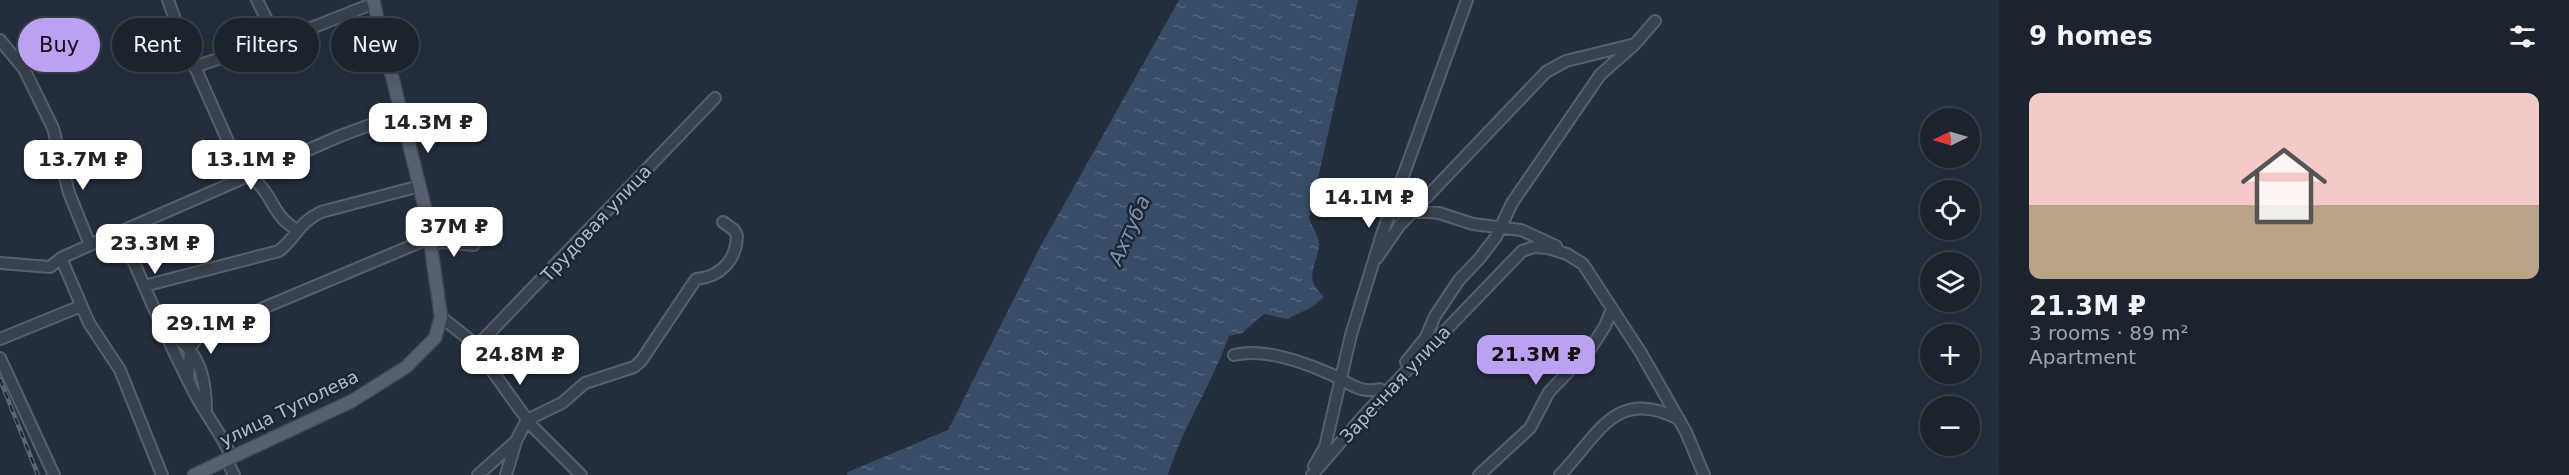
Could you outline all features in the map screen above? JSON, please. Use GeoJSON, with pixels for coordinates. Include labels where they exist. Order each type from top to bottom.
{"type":"FeatureCollection","features":[{"type":"Feature","properties":{"kind":"main road"},"geometry":{"type":"LineString","coordinates":[[374,1],[420,186],[441,317]]}},
{"type":"Feature","properties":{"kind":"main road","name":"улица Туполева"},"geometry":{"type":"LineString","coordinates":[[194,475],[332,411],[406,367],[435,338],[441,317]]}},
{"type":"Feature","properties":{"kind":"street"},"geometry":{"type":"LineString","coordinates":[[168,0],[175,18]]}},
{"type":"Feature","properties":{"kind":"street"},"geometry":{"type":"LineString","coordinates":[[257,0],[266,18]]}},
{"type":"Feature","properties":{"kind":"street"},"geometry":{"type":"LineString","coordinates":[[1310,475],[1325,447],[1340,379],[1373,263],[1467,0]]}},
{"type":"Feature","properties":{"kind":"street"},"geometry":{"type":"LineString","coordinates":[[319,25],[374,1]]}},
{"type":"Feature","properties":{"kind":"street"},"geometry":{"type":"LineString","coordinates":[[1338,446],[1380,389],[1426,337],[1435,316],[1459,280],[1479,259],[1529,177],[1600,75],[1635,44],[1655,21]]}},
{"type":"Feature","properties":{"kind":"street"},"geometry":{"type":"LineString","coordinates":[[0,40],[24,69],[53,128],[69,193],[90,245]]}},
{"type":"Feature","properties":{"kind":"street"},"geometry":{"type":"LineString","coordinates":[[1373,263],[1400,226],[1546,72],[1566,61],[1635,44]]}},
{"type":"Feature","properties":{"kind":"street"},"geometry":{"type":"LineString","coordinates":[[196,72],[238,165],[257,182],[283,222],[297,230]]}},
{"type":"Feature","properties":{"kind":"street","name":"Трудовая улица"},"geometry":{"type":"LineString","coordinates":[[476,347],[564,258],[715,98]]}},
{"type":"Feature","properties":{"kind":"street"},"geometry":{"type":"LineString","coordinates":[[0,263],[50,267],[61,258],[121,231],[340,136],[402,113]]}},
{"type":"Feature","properties":{"kind":"street"},"geometry":{"type":"LineString","coordinates":[[144,286],[279,251],[288,244],[307,218],[321,212],[420,186]]}},
{"type":"Feature","properties":{"kind":"street"},"geometry":{"type":"LineString","coordinates":[[1395,198],[1404,210],[1439,213],[1473,224],[1521,230],[1553,245],[1583,264],[1641,353],[1679,419],[1686,432],[1699,472]]}},
{"type":"Feature","properties":{"kind":"street"},"geometry":{"type":"LineString","coordinates":[[506,475],[516,441],[527,420],[562,403],[585,384],[634,368],[641,362],[696,279],[716,274],[730,262],[737,236],[734,230],[723,222]]}},
{"type":"Feature","properties":{"kind":"street"},"geometry":{"type":"LineString","coordinates":[[1521,230],[1527,242],[1522,251]]}},
{"type":"Feature","properties":{"kind":"street"},"geometry":{"type":"LineString","coordinates":[[121,231],[164,331],[206,412],[234,475]]}},
{"type":"Feature","properties":{"kind":"street"},"geometry":{"type":"LineString","coordinates":[[188,381],[190,348],[200,335],[430,242],[474,244]]}},
{"type":"Feature","properties":{"kind":"street"},"geometry":{"type":"LineString","coordinates":[[1522,251],[1534,247],[1563,252]]}},
{"type":"Feature","properties":{"kind":"street","name":"Заречная улица"},"geometry":{"type":"LineString","coordinates":[[1310,475],[1522,251]]}},
{"type":"Feature","properties":{"kind":"street"},"geometry":{"type":"LineString","coordinates":[[61,258],[88,323],[120,370],[162,475]]}},
{"type":"Feature","properties":{"kind":"street"},"geometry":{"type":"LineString","coordinates":[[0,339],[81,306]]}},
{"type":"Feature","properties":{"kind":"street"},"geometry":{"type":"LineString","coordinates":[[1479,475],[1530,428],[1549,392],[1590,348],[1605,326],[1612,309]]}},
{"type":"Feature","properties":{"kind":"street"},"geometry":{"type":"LineString","coordinates":[[441,317],[459,329],[476,347],[527,420],[582,475]]}},
{"type":"Feature","properties":{"kind":"street"},"geometry":{"type":"LineString","coordinates":[[164,331],[180,339],[197,359],[206,383],[206,412]]}},
{"type":"Feature","properties":{"kind":"street"},"geometry":{"type":"LineString","coordinates":[[1234,355],[1244,352],[1290,358],[1361,389],[1380,389]]}},
{"type":"Feature","properties":{"kind":"street"},"geometry":{"type":"LineString","coordinates":[[0,358],[54,475]]}},
{"type":"Feature","properties":{"kind":"street"},"geometry":{"type":"LineString","coordinates":[[1560,475],[1599,429],[1628,409],[1649,408],[1679,419]]}},
{"type":"Feature","properties":{"kind":"street"},"geometry":{"type":"LineString","coordinates":[[478,475],[516,441]]}},
{"type":"Feature","properties":{"kind":"water","name":"Ахтуба"},"geometry":{"type":"Polygon","coordinates":[[[1179,0],[1358,0],[1309,218],[1319,245],[1312,278],[1324,297],[1312,307],[1287,319],[1264,314],[1242,333],[1229,336],[1181,439],[1168,475],[847,475],[848,472],[948,430],[1039,249],[1179,0]]]}},
{"type":"Feature","properties":{"kind":"railway"},"geometry":{"type":"LineString","coordinates":[[0,379],[38,475]]}}]}
